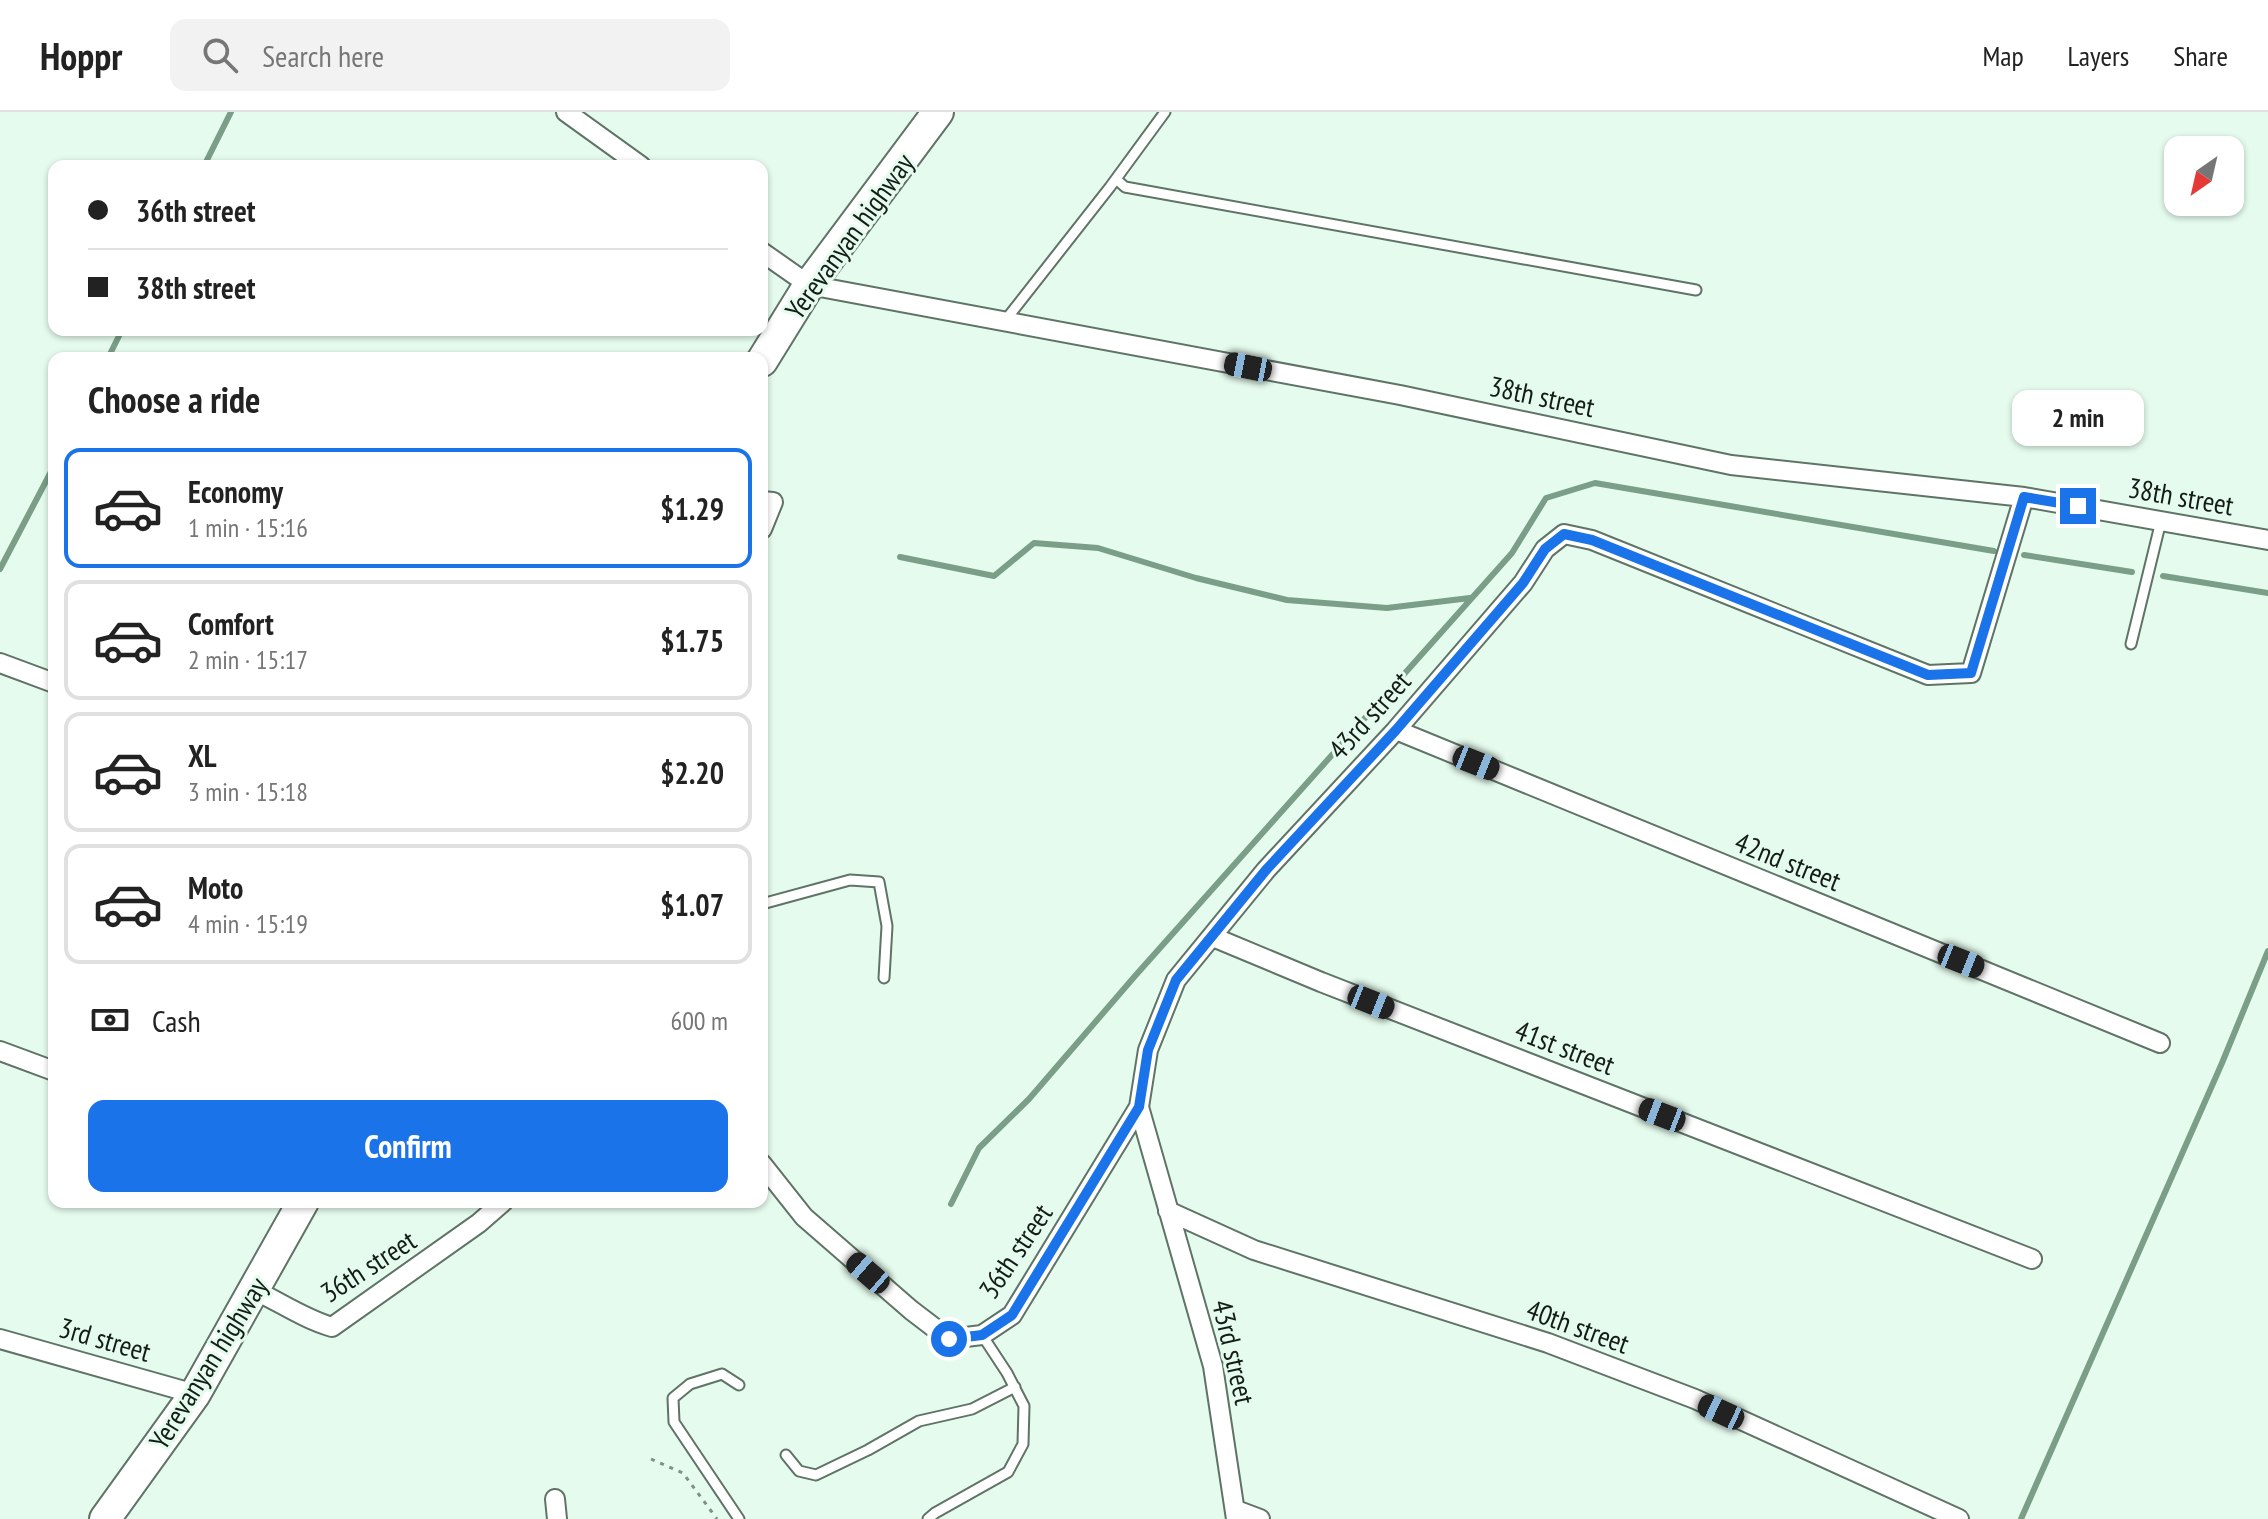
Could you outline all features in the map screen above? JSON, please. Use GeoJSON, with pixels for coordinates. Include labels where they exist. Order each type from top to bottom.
{"type":"FeatureCollection","features":[{"type":"Feature","properties":{"kind":"main road","name":"Yerevanyan highway"},"geometry":{"type":"LineString","coordinates":[[768,352],[809,285],[938,112]]}},
{"type":"Feature","properties":{"kind":"main road","name":"Yerevanyan highway"},"geometry":{"type":"LineString","coordinates":[[105,1519],[195,1394],[300,1208]]}},
{"type":"Feature","properties":{"kind":"street"},"geometry":{"type":"LineString","coordinates":[[566,112],[633,160]]}},
{"type":"Feature","properties":{"kind":"street"},"geometry":{"type":"LineString","coordinates":[[768,256],[809,285]]}},
{"type":"Feature","properties":{"kind":"street","name":"38th street"},"geometry":{"type":"LineString","coordinates":[[809,285],[1400,395],[1731,465],[2024,497],[2268,540]]}},
{"type":"Feature","properties":{"kind":"street","name":"43rd street"},"geometry":{"type":"LineString","coordinates":[[1236,1514],[1213,1366],[1139,1107],[1148,1050],[1176,980],[1266,870],[1396,730],[1523,583],[1545,549],[1564,534],[1592,540],[1928,675],[1971,673],[2024,497]]}},
{"type":"Feature","properties":{"kind":"street"},"geometry":{"type":"LineString","coordinates":[[0,663],[48,681]]}},
{"type":"Feature","properties":{"kind":"street","name":"42nd street"},"geometry":{"type":"LineString","coordinates":[[1396,730],[2160,1043]]}},
{"type":"Feature","properties":{"kind":"street","name":"41st street"},"geometry":{"type":"LineString","coordinates":[[1213,937],[2032,1259]]}},
{"type":"Feature","properties":{"kind":"street"},"geometry":{"type":"LineString","coordinates":[[0,1051],[48,1069]]}},
{"type":"Feature","properties":{"kind":"street","name":"36th street"},"geometry":{"type":"LineString","coordinates":[[768,1172],[804,1217],[911,1310],[949,1339],[982,1335],[1012,1315],[1139,1107]]}},
{"type":"Feature","properties":{"kind":"street","name":"36th street"},"geometry":{"type":"LineString","coordinates":[[254,1290],[312,1322],[332,1327],[496,1208]]}},
{"type":"Feature","properties":{"kind":"street","name":"40th street"},"geometry":{"type":"LineString","coordinates":[[1168,1211],[1254,1250],[1548,1343],[1666,1388],[1959,1519]]}},
{"type":"Feature","properties":{"kind":"street","name":"3rd street"},"geometry":{"type":"LineString","coordinates":[[0,1339],[195,1394]]}},
{"type":"Feature","properties":{"kind":"street"},"geometry":{"type":"LineString","coordinates":[[555,1499],[557,1519]]}},
{"type":"Feature","properties":{"kind":"street"},"geometry":{"type":"LineString","coordinates":[[1236,1514],[1260,1519]]}},
{"type":"Feature","properties":{"kind":"lane"},"geometry":{"type":"LineString","coordinates":[[1004,322],[1165,112]]}},
{"type":"Feature","properties":{"kind":"lane"},"geometry":{"type":"LineString","coordinates":[[1116,179],[1125,187],[1696,290]]}},
{"type":"Feature","properties":{"kind":"lane"},"geometry":{"type":"LineString","coordinates":[[2131,644],[2161,521]]}},
{"type":"Feature","properties":{"kind":"lane"},"geometry":{"type":"LineString","coordinates":[[768,902],[850,880],[879,882],[887,926],[884,978]]}},
{"type":"Feature","properties":{"kind":"lane"},"geometry":{"type":"LineString","coordinates":[[928,1519],[1008,1472],[1023,1444],[1024,1406],[982,1335]]}},
{"type":"Feature","properties":{"kind":"lane"},"geometry":{"type":"LineString","coordinates":[[739,1385],[722,1374],[690,1384],[673,1398],[674,1422],[739,1519]]}},
{"type":"Feature","properties":{"kind":"lane"},"geometry":{"type":"LineString","coordinates":[[786,1455],[799,1471],[816,1475],[919,1421],[972,1409],[1015,1387]]}},
{"type":"Feature","properties":{"kind":"path"},"geometry":{"type":"LineString","coordinates":[[651,1459],[683,1473],[717,1519]]}},
{"type":"Feature","properties":{"kind":"waterway"},"geometry":{"type":"LineString","coordinates":[[207,160],[231,112]]}},
{"type":"Feature","properties":{"kind":"waterway"},"geometry":{"type":"LineString","coordinates":[[111,352],[119,336]]}},
{"type":"Feature","properties":{"kind":"waterway"},"geometry":{"type":"LineString","coordinates":[[0,569],[48,477]]}},
{"type":"Feature","properties":{"kind":"waterway"},"geometry":{"type":"LineString","coordinates":[[951,1204],[979,1148],[1029,1099],[1512,553],[1546,498],[1595,483],[1994,551]]}},
{"type":"Feature","properties":{"kind":"waterway"},"geometry":{"type":"LineString","coordinates":[[900,557],[994,576],[1034,543],[1098,548],[1196,578],[1287,600],[1387,608],[1470,598]]}},
{"type":"Feature","properties":{"kind":"waterway"},"geometry":{"type":"LineString","coordinates":[[2024,555],[2132,572]]}},
{"type":"Feature","properties":{"kind":"waterway"},"geometry":{"type":"LineString","coordinates":[[2163,576],[2268,593]]}},
{"type":"Feature","properties":{"kind":"waterway"},"geometry":{"type":"LineString","coordinates":[[2021,1519],[2222,1063],[2268,951]]}},
{"type":"Feature","properties":{"kind":"route"},"geometry":{"type":"LineString","coordinates":[[949,1339],[982,1335],[1012,1315],[1139,1107],[1148,1050],[1176,980],[1266,870],[1396,730],[1523,583],[1545,549],[1564,534],[1592,540],[1928,675],[1971,673],[2024,497],[2078,506]]}}]}
